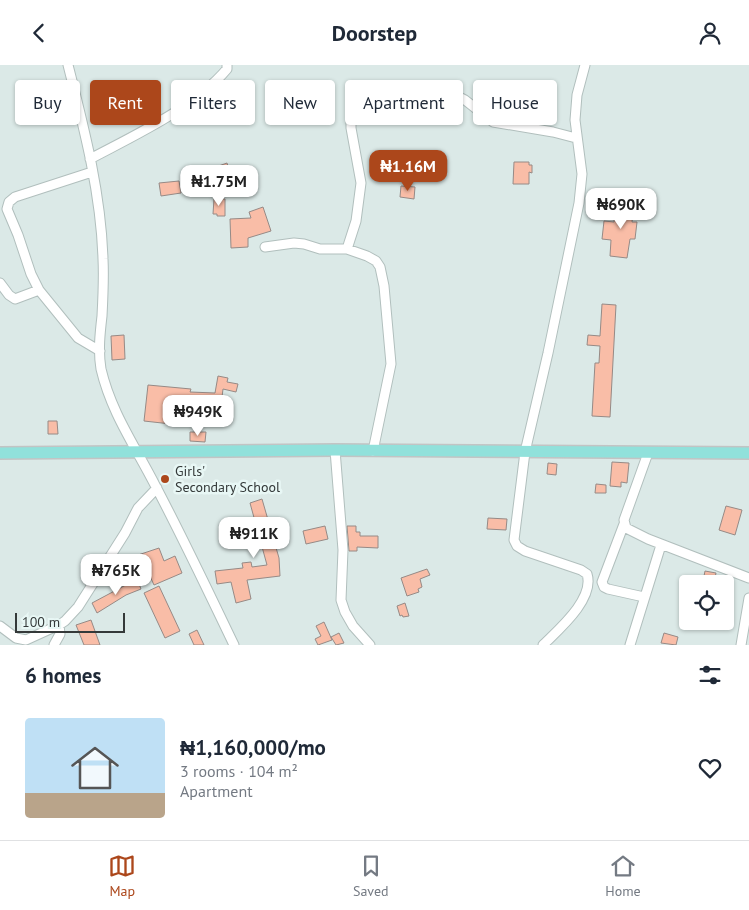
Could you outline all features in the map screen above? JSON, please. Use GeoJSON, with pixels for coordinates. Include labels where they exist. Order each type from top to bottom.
{"type":"FeatureCollection","features":[{"type":"Feature","properties":{"kind":"main road"},"geometry":{"type":"LineString","coordinates":[[0,453],[335,451],[749,453]]}},
{"type":"Feature","properties":{"kind":"street"},"geometry":{"type":"LineString","coordinates":[[68,65],[90,159],[99,210],[103,259],[101,368],[114,411],[157,489],[234,645]]}},
{"type":"Feature","properties":{"kind":"street"},"geometry":{"type":"LineString","coordinates":[[90,159],[157,123],[200,95],[219,79],[228,69],[227,65]]}},
{"type":"Feature","properties":{"kind":"street"},"geometry":{"type":"LineString","coordinates":[[543,645],[576,612],[585,593],[588,579],[587,574],[581,570],[525,551],[517,546],[514,540],[526,452],[579,203],[582,174],[575,120],[577,95],[586,65]]}},
{"type":"Feature","properties":{"kind":"street"},"geometry":{"type":"LineString","coordinates":[[347,249],[356,221],[361,183],[351,121],[375,102],[435,92],[457,96],[465,100],[493,122],[576,138]]}},
{"type":"Feature","properties":{"kind":"street"},"geometry":{"type":"LineString","coordinates":[[92,172],[15,197],[9,201],[7,209],[31,274],[39,290],[78,338],[100,351]]}},
{"type":"Feature","properties":{"kind":"street"},"geometry":{"type":"LineString","coordinates":[[265,247],[294,243],[320,249],[347,249],[367,256],[376,261],[380,267],[384,286],[391,364],[373,451]]}},
{"type":"Feature","properties":{"kind":"street"},"geometry":{"type":"LineString","coordinates":[[0,283],[14,299],[39,290]]}},
{"type":"Feature","properties":{"kind":"street"},"geometry":{"type":"LineString","coordinates":[[335,451],[343,551],[342,600],[345,611],[353,626],[370,645]]}},
{"type":"Feature","properties":{"kind":"street"},"geometry":{"type":"LineString","coordinates":[[644,597],[608,589],[604,587],[602,582],[648,453]]}},
{"type":"Feature","properties":{"kind":"street"},"geometry":{"type":"LineString","coordinates":[[0,626],[21,640],[26,640],[59,625],[78,607],[125,533],[138,508],[157,489]]}},
{"type":"Feature","properties":{"kind":"street"},"geometry":{"type":"LineString","coordinates":[[624,524],[626,528],[661,545],[749,579]]}},
{"type":"Feature","properties":{"kind":"street"},"geometry":{"type":"LineString","coordinates":[[630,645],[661,545]]}},
{"type":"Feature","properties":{"kind":"street"},"geometry":{"type":"LineString","coordinates":[[741,645],[749,598]]}},
{"type":"Feature","properties":{"kind":"street"},"geometry":{"type":"LineString","coordinates":[[54,645],[60,634],[59,625]]}},
{"type":"Feature","properties":{"kind":"building"},"geometry":{"type":"Polygon","coordinates":[[[514,162],[529,162],[529,165],[532,165],[532,173],[529,172],[529,184],[513,184],[514,162]]]}},
{"type":"Feature","properties":{"kind":"building"},"geometry":{"type":"Polygon","coordinates":[[[227,163],[233,184],[220,188],[213,168],[227,163]]]}},
{"type":"Feature","properties":{"kind":"building"},"geometry":{"type":"Polygon","coordinates":[[[179,181],[181,193],[161,196],[159,183],[179,181]]]}},
{"type":"Feature","properties":{"kind":"building"},"geometry":{"type":"Polygon","coordinates":[[[401,186],[415,187],[414,199],[400,197],[401,186]]]}},
{"type":"Feature","properties":{"kind":"building"},"geometry":{"type":"Polygon","coordinates":[[[214,199],[225,199],[225,216],[213,214],[214,199]]]}},
{"type":"Feature","properties":{"kind":"building"},"geometry":{"type":"Polygon","coordinates":[[[616,201],[634,203],[632,222],[637,222],[635,239],[630,239],[627,258],[610,256],[611,240],[602,239],[604,221],[614,222],[616,201]]]}},
{"type":"Feature","properties":{"kind":"building"},"geometry":{"type":"Polygon","coordinates":[[[263,207],[271,231],[248,238],[248,247],[231,248],[230,219],[251,218],[249,212],[263,207]]]}},
{"type":"Feature","properties":{"kind":"building"},"geometry":{"type":"Polygon","coordinates":[[[602,304],[616,305],[610,417],[592,416],[595,363],[599,363],[600,346],[587,345],[588,335],[600,336],[602,304]]]}},
{"type":"Feature","properties":{"kind":"building"},"geometry":{"type":"Polygon","coordinates":[[[124,335],[125,359],[112,360],[111,336],[124,335]]]}},
{"type":"Feature","properties":{"kind":"building"},"geometry":{"type":"Polygon","coordinates":[[[218,376],[228,378],[227,382],[238,384],[236,392],[223,389],[221,405],[215,404],[215,401],[190,400],[188,421],[172,420],[171,424],[144,421],[148,385],[191,389],[190,392],[215,393],[218,376]]]}},
{"type":"Feature","properties":{"kind":"building"},"geometry":{"type":"Polygon","coordinates":[[[48,421],[57,421],[58,434],[48,434],[48,421]]]}},
{"type":"Feature","properties":{"kind":"building"},"geometry":{"type":"Polygon","coordinates":[[[190,432],[206,432],[205,442],[190,441],[190,432]]]}},
{"type":"Feature","properties":{"kind":"building"},"geometry":{"type":"Polygon","coordinates":[[[612,462],[629,463],[627,483],[621,482],[621,487],[610,486],[612,462]]]}},
{"type":"Feature","properties":{"kind":"building"},"geometry":{"type":"Polygon","coordinates":[[[548,463],[557,464],[556,475],[547,474],[548,463]]]}},
{"type":"Feature","properties":{"kind":"building"},"geometry":{"type":"Polygon","coordinates":[[[596,484],[606,485],[606,493],[595,493],[596,484]]]}},
{"type":"Feature","properties":{"kind":"building"},"geometry":{"type":"Polygon","coordinates":[[[262,499],[279,558],[280,576],[247,580],[251,599],[236,603],[231,582],[217,584],[215,571],[243,568],[242,563],[251,562],[252,567],[267,565],[250,503],[262,499]]]}},
{"type":"Feature","properties":{"kind":"building"},"geometry":{"type":"Polygon","coordinates":[[[726,506],[742,510],[735,535],[719,530],[726,506]]]}},
{"type":"Feature","properties":{"kind":"building"},"geometry":{"type":"Polygon","coordinates":[[[488,518],[507,519],[506,530],[487,529],[488,518]]]}},
{"type":"Feature","properties":{"kind":"building"},"geometry":{"type":"Polygon","coordinates":[[[325,526],[328,539],[306,544],[303,531],[325,526]]]}},
{"type":"Feature","properties":{"kind":"building"},"geometry":{"type":"Polygon","coordinates":[[[347,526],[356,526],[356,532],[360,532],[360,536],[378,536],[378,548],[357,547],[357,551],[349,551],[347,526]]]}},
{"type":"Feature","properties":{"kind":"building"},"geometry":{"type":"Polygon","coordinates":[[[159,548],[164,561],[175,556],[182,573],[154,585],[143,561],[134,564],[132,557],[159,548]]]}},
{"type":"Feature","properties":{"kind":"building"},"geometry":{"type":"Polygon","coordinates":[[[427,569],[430,575],[420,579],[422,587],[418,589],[419,592],[407,596],[401,578],[427,569]]]}},
{"type":"Feature","properties":{"kind":"building"},"geometry":{"type":"Polygon","coordinates":[[[705,571],[716,573],[716,575],[704,575],[705,571]]]}},
{"type":"Feature","properties":{"kind":"building"},"geometry":{"type":"Polygon","coordinates":[[[137,579],[141,589],[126,595],[97,613],[92,603],[137,579]]]}},
{"type":"Feature","properties":{"kind":"building"},"geometry":{"type":"Polygon","coordinates":[[[159,586],[180,631],[165,638],[144,593],[159,586]]]}},
{"type":"Feature","properties":{"kind":"building"},"geometry":{"type":"Polygon","coordinates":[[[405,603],[409,616],[403,617],[402,615],[400,616],[397,606],[405,603]]]}},
{"type":"Feature","properties":{"kind":"building"},"geometry":{"type":"Polygon","coordinates":[[[91,620],[100,645],[84,645],[76,625],[91,620]]]}},
{"type":"Feature","properties":{"kind":"building"},"geometry":{"type":"Polygon","coordinates":[[[324,622],[332,640],[318,645],[315,639],[321,636],[316,626],[324,622]]]}},
{"type":"Feature","properties":{"kind":"building"},"geometry":{"type":"Polygon","coordinates":[[[197,630],[204,645],[194,645],[189,634],[197,630]]]}},
{"type":"Feature","properties":{"kind":"building"},"geometry":{"type":"Polygon","coordinates":[[[339,633],[344,643],[336,645],[331,637],[339,633]]]}},
{"type":"Feature","properties":{"kind":"building"},"geometry":{"type":"Polygon","coordinates":[[[664,633],[678,637],[676,645],[661,643],[664,633]]]}},
{"type":"Feature","properties":{"kind":"place","name":"Girls' Secondary School"},"geometry":{"type":"Point","coordinates":[165,479]}}]}
